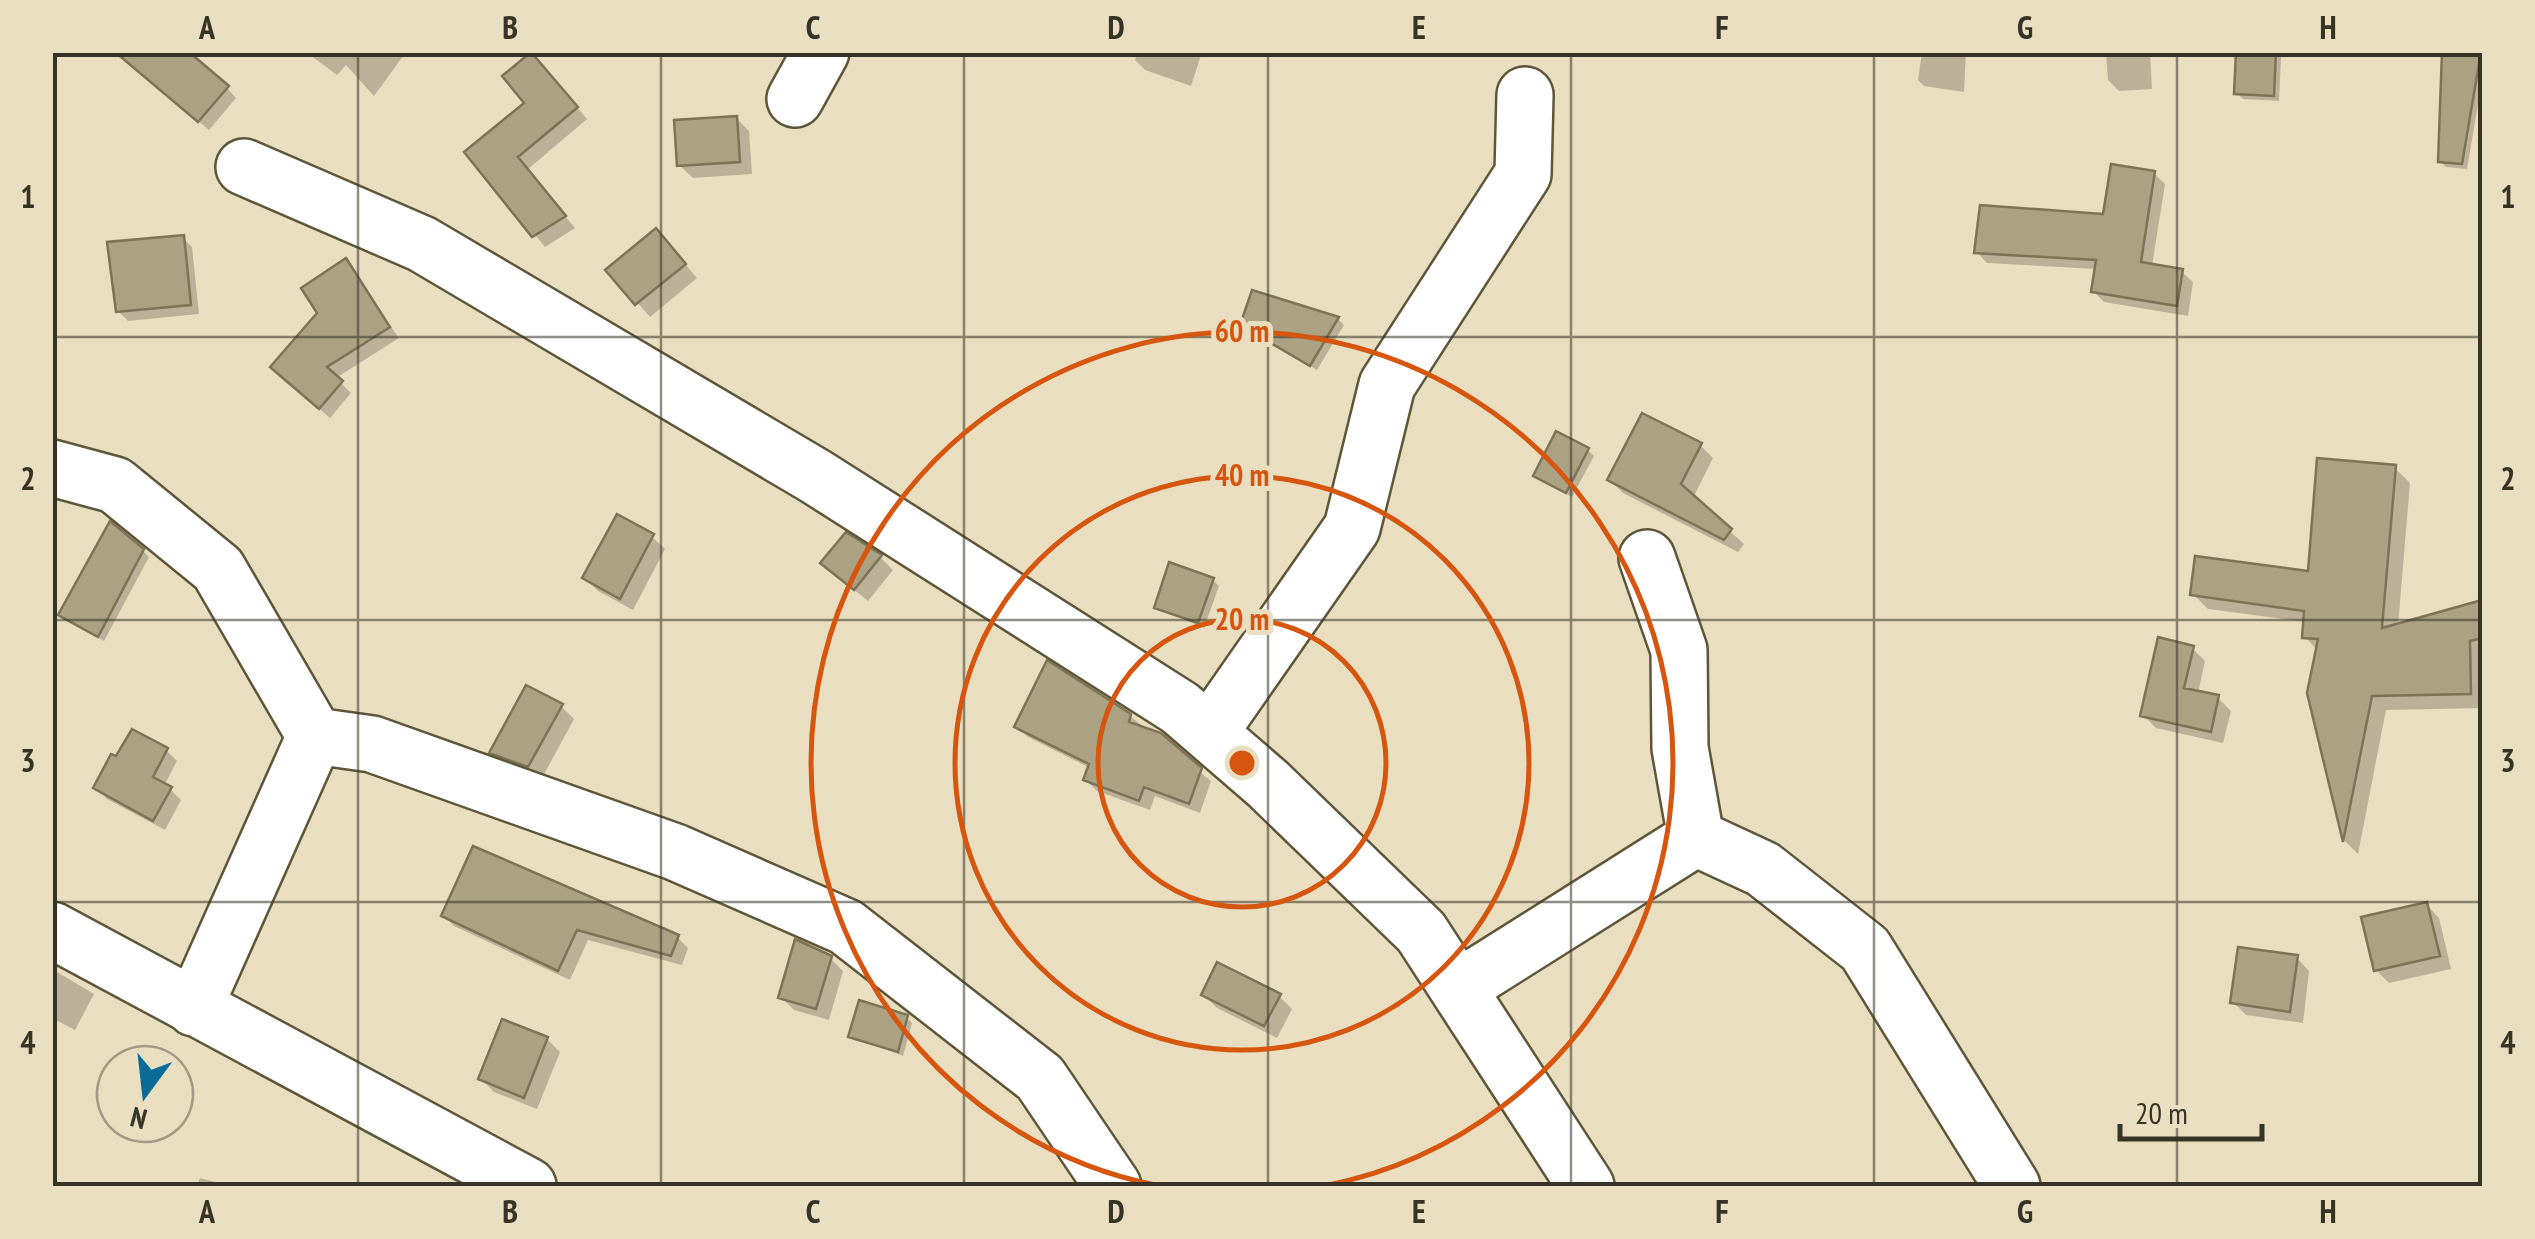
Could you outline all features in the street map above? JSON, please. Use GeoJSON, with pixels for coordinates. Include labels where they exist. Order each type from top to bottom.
{"type":"FeatureCollection","features":[{"type":"Feature","properties":{"kind":"street"},"geometry":{"type":"LineString","coordinates":[[1209,734],[1352,528],[1387,385],[1523,174],[1526,94]]}},
{"type":"Feature","properties":{"kind":"street"},"geometry":{"type":"LineString","coordinates":[[244,167],[422,244],[815,476],[1180,708],[1268,784],[1421,932],[1586,1186]]}},
{"type":"Feature","properties":{"kind":"street"},"geometry":{"type":"LineString","coordinates":[[52,468],[114,486],[218,569],[316,736]]}},
{"type":"Feature","properties":{"kind":"street"},"geometry":{"type":"LineString","coordinates":[[1646,558],[1678,650],[1680,748],[1696,838]]}},
{"type":"Feature","properties":{"kind":"street"},"geometry":{"type":"LineString","coordinates":[[194,1008],[316,736]]}},
{"type":"Feature","properties":{"kind":"street"},"geometry":{"type":"LineString","coordinates":[[316,736],[372,744],[674,852],[846,927],[1040,1078],[1112,1186]]}},
{"type":"Feature","properties":{"kind":"street"},"geometry":{"type":"LineString","coordinates":[[1458,988],[1696,838]]}},
{"type":"Feature","properties":{"kind":"street"},"geometry":{"type":"LineString","coordinates":[[1696,838],[1764,869],[1865,950],[2012,1186]]}},
{"type":"Feature","properties":{"kind":"street"},"geometry":{"type":"LineString","coordinates":[[52,930],[528,1186]]}},
{"type":"Feature","properties":{"kind":"building"},"geometry":{"type":"Polygon","coordinates":[[[115,52],[189,52],[229,86],[198,122],[115,52]]]}},
{"type":"Feature","properties":{"kind":"building"},"geometry":{"type":"Polygon","coordinates":[[[531,52],[578,107],[518,157],[566,216],[532,237],[464,152],[524,103],[502,76],[531,52]]]}},
{"type":"Feature","properties":{"kind":"building"},"geometry":{"type":"Polygon","coordinates":[[[2236,52],[2276,52],[2274,96],[2234,94],[2236,52]]]}},
{"type":"Feature","properties":{"kind":"building"},"geometry":{"type":"Polygon","coordinates":[[[2442,52],[2481,52],[2462,164],[2438,162],[2442,52]]]}},
{"type":"Feature","properties":{"kind":"building"},"geometry":{"type":"Polygon","coordinates":[[[737,116],[740,162],[677,166],[674,120],[737,116]]]}},
{"type":"Feature","properties":{"kind":"building"},"geometry":{"type":"Polygon","coordinates":[[[2111,164],[2155,171],[2141,262],[2183,269],[2177,306],[2091,292],[2096,260],[1974,253],[1980,205],[2103,214],[2111,164]]]}},
{"type":"Feature","properties":{"kind":"building"},"geometry":{"type":"Polygon","coordinates":[[[656,228],[686,264],[635,305],[605,270],[656,228]]]}},
{"type":"Feature","properties":{"kind":"building"},"geometry":{"type":"Polygon","coordinates":[[[184,235],[191,305],[116,312],[107,242],[184,235]]]}},
{"type":"Feature","properties":{"kind":"building"},"geometry":{"type":"Polygon","coordinates":[[[346,258],[390,327],[327,367],[343,381],[319,409],[270,367],[317,313],[301,288],[346,258]]]}},
{"type":"Feature","properties":{"kind":"building"},"geometry":{"type":"Polygon","coordinates":[[[1252,290],[1339,317],[1310,366],[1240,325],[1252,290]]]}},
{"type":"Feature","properties":{"kind":"building"},"geometry":{"type":"Polygon","coordinates":[[[1642,413],[1702,443],[1681,484],[1732,529],[1724,540],[1607,480],[1642,413]]]}},
{"type":"Feature","properties":{"kind":"building"},"geometry":{"type":"Polygon","coordinates":[[[1556,431],[1589,448],[1566,493],[1533,476],[1556,431]]]}},
{"type":"Feature","properties":{"kind":"building"},"geometry":{"type":"Polygon","coordinates":[[[2317,458],[2396,465],[2382,628],[2482,600],[2482,638],[2470,641],[2471,694],[2372,696],[2343,842],[2307,693],[2318,639],[2302,638],[2304,611],[2190,595],[2195,556],[2308,571],[2317,458]]]}},
{"type":"Feature","properties":{"kind":"building"},"geometry":{"type":"Polygon","coordinates":[[[617,514],[654,534],[620,599],[582,578],[617,514]]]}},
{"type":"Feature","properties":{"kind":"building"},"geometry":{"type":"Polygon","coordinates":[[[110,521],[144,549],[98,637],[58,615],[110,521]]]}},
{"type":"Feature","properties":{"kind":"building"},"geometry":{"type":"Polygon","coordinates":[[[846,532],[882,555],[854,590],[820,563],[846,532]]]}},
{"type":"Feature","properties":{"kind":"building"},"geometry":{"type":"Polygon","coordinates":[[[1169,562],[1214,578],[1198,623],[1154,608],[1169,562]]]}},
{"type":"Feature","properties":{"kind":"building"},"geometry":{"type":"Polygon","coordinates":[[[2158,637],[2194,646],[2184,688],[2219,695],[2211,732],[2140,716],[2158,637]]]}},
{"type":"Feature","properties":{"kind":"building"},"geometry":{"type":"Polygon","coordinates":[[[1047,660],[1131,714],[1129,722],[1161,733],[1202,768],[1189,804],[1144,787],[1139,801],[1083,780],[1089,764],[1014,727],[1047,660]]]}},
{"type":"Feature","properties":{"kind":"building"},"geometry":{"type":"Polygon","coordinates":[[[526,685],[563,704],[528,767],[489,753],[526,685]]]}},
{"type":"Feature","properties":{"kind":"building"},"geometry":{"type":"Polygon","coordinates":[[[132,729],[168,748],[153,777],[172,787],[153,821],[93,788],[111,754],[116,756],[132,729]]]}},
{"type":"Feature","properties":{"kind":"building"},"geometry":{"type":"Polygon","coordinates":[[[473,846],[679,935],[671,956],[577,930],[558,971],[441,916],[473,846]]]}},
{"type":"Feature","properties":{"kind":"building"},"geometry":{"type":"Polygon","coordinates":[[[2427,902],[2440,956],[2374,971],[2361,917],[2427,902]]]}},
{"type":"Feature","properties":{"kind":"building"},"geometry":{"type":"Polygon","coordinates":[[[795,939],[832,956],[816,1009],[778,998],[795,939]]]}},
{"type":"Feature","properties":{"kind":"building"},"geometry":{"type":"Polygon","coordinates":[[[2238,947],[2298,955],[2290,1012],[2230,1003],[2238,947]]]}},
{"type":"Feature","properties":{"kind":"building"},"geometry":{"type":"Polygon","coordinates":[[[1217,962],[1281,994],[1264,1026],[1201,995],[1217,962]]]}},
{"type":"Feature","properties":{"kind":"building"},"geometry":{"type":"Polygon","coordinates":[[[859,1000],[908,1015],[898,1052],[848,1037],[859,1000]]]}},
{"type":"Feature","properties":{"kind":"building"},"geometry":{"type":"Polygon","coordinates":[[[502,1019],[548,1037],[524,1098],[478,1079],[502,1019]]]}}]}
